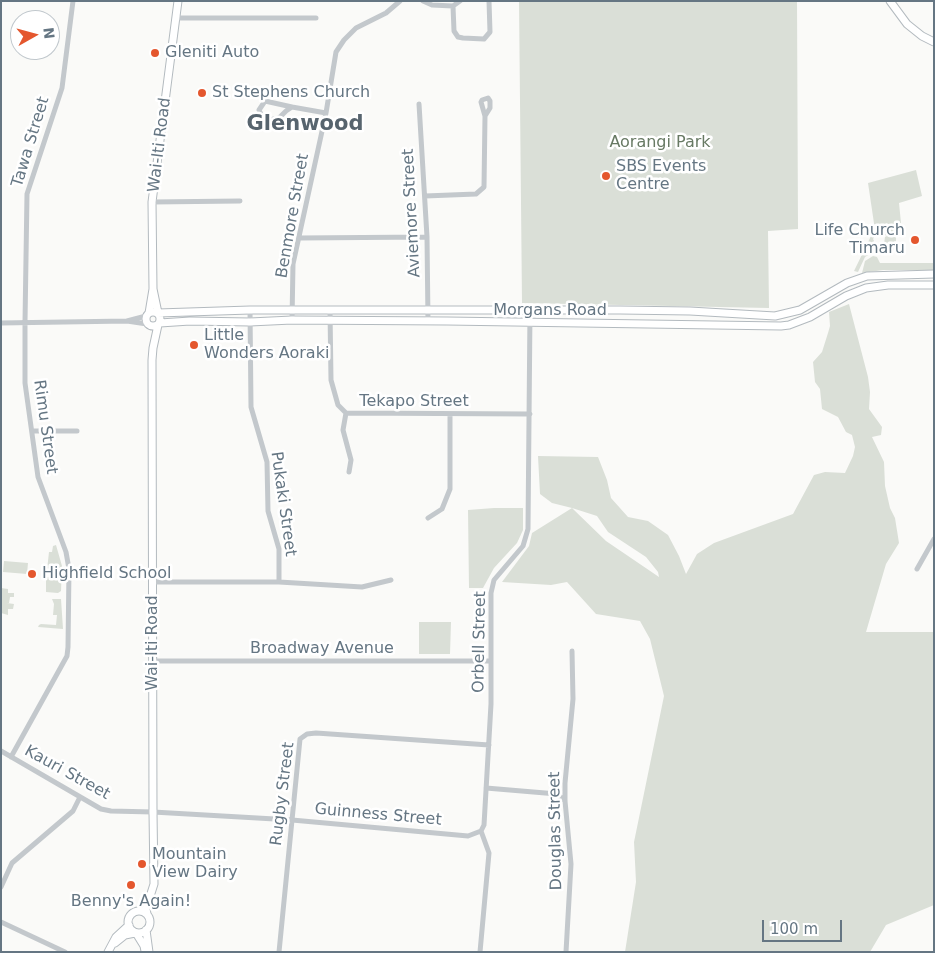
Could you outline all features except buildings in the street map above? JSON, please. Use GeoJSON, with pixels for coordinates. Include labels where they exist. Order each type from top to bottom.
{"type":"FeatureCollection","features":[{"type":"Feature","properties":{"kind":"street","name":"Tawa Street"},"geometry":{"type":"LineString","coordinates":[[25,322],[27,194],[62,88],[73,1]]}},
{"type":"Feature","properties":{"kind":"street","name":"Wai-Iti Road"},"geometry":{"type":"LineString","coordinates":[[146,914],[154,884],[153,348],[148,319],[152,289],[152,202],[178,1]]}},
{"type":"Feature","properties":{"kind":"street","name":"Benmore Street"},"geometry":{"type":"LineString","coordinates":[[292,320],[292,272],[326,113],[336,52],[344,40],[356,28],[386,13],[400,1]]}},
{"type":"Feature","properties":{"kind":"street"},"geometry":{"type":"LineString","coordinates":[[423,1],[432,5],[452,6],[460,1]]}},
{"type":"Feature","properties":{"kind":"street"},"geometry":{"type":"LineString","coordinates":[[452,6],[454,31],[458,37],[484,39],[490,32],[489,1]]}},
{"type":"Feature","properties":{"kind":"street"},"geometry":{"type":"LineString","coordinates":[[890,1],[907,24],[922,36],[934,42]]}},
{"type":"Feature","properties":{"kind":"street"},"geometry":{"type":"LineString","coordinates":[[176,18],[316,18]]}},
{"type":"Feature","properties":{"kind":"street"},"geometry":{"type":"LineString","coordinates":[[292,107],[280,118],[275,119],[265,119],[259,110],[262,104],[269,101],[326,113]]}},
{"type":"Feature","properties":{"kind":"street","name":"Aviemore Street"},"geometry":{"type":"LineString","coordinates":[[419,104],[427,237],[428,321]]}},
{"type":"Feature","properties":{"kind":"street"},"geometry":{"type":"LineString","coordinates":[[425,196],[476,194],[484,186],[485,116]]}},
{"type":"Feature","properties":{"kind":"street"},"geometry":{"type":"LineString","coordinates":[[152,202],[240,200]]}},
{"type":"Feature","properties":{"kind":"street"},"geometry":{"type":"LineString","coordinates":[[299,238],[427,237]]}},
{"type":"Feature","properties":{"kind":"street","name":"Morgans Road"},"geometry":{"type":"LineString","coordinates":[[158,313],[250,310],[330,312],[620,310],[782,315],[800,310],[842,285],[860,278],[883,274],[934,274]]}},
{"type":"Feature","properties":{"kind":"street","name":"Morgans Road"},"geometry":{"type":"LineString","coordinates":[[159,324],[181,321],[250,322],[292,320],[620,322],[781,326],[810,317],[846,296],[866,288],[888,285],[934,285]]}},
{"type":"Feature","properties":{"kind":"street","name":"Wai-Iti Road"},"geometry":{"type":"LineString","coordinates":[[152,289],[158,313]]}},
{"type":"Feature","properties":{"kind":"street","name":"Pukaki Street"},"geometry":{"type":"LineString","coordinates":[[250,310],[251,406],[267,462],[268,512],[279,549],[279,582]]}},
{"type":"Feature","properties":{"kind":"street"},"geometry":{"type":"LineString","coordinates":[[620,310],[620,322]]}},
{"type":"Feature","properties":{"kind":"street","name":"Orbell Street"},"geometry":{"type":"LineString","coordinates":[[480,952],[488,853],[481,831],[484,825],[489,746],[492,587],[499,573],[523,546],[528,529],[530,311]]}},
{"type":"Feature","properties":{"kind":"street"},"geometry":{"type":"LineString","coordinates":[[1,322],[127,321],[148,319],[153,312],[158,313],[160,318],[159,324],[153,327],[148,319]]}},
{"type":"Feature","properties":{"kind":"street","name":"Tekapo Street"},"geometry":{"type":"LineString","coordinates":[[330,312],[330,371],[332,387],[338,405],[346,413],[530,414]]}},
{"type":"Feature","properties":{"kind":"street","name":"Rimu Street"},"geometry":{"type":"LineString","coordinates":[[11,757],[67,656],[68,648],[69,569],[66,552],[38,477],[25,383],[25,322]]}},
{"type":"Feature","properties":{"kind":"street","name":"Wai-Iti Road"},"geometry":{"type":"LineString","coordinates":[[153,348],[159,324]]}},
{"type":"Feature","properties":{"kind":"street"},"geometry":{"type":"LineString","coordinates":[[346,413],[343,430],[351,460],[349,472]]}},
{"type":"Feature","properties":{"kind":"street"},"geometry":{"type":"LineString","coordinates":[[428,518],[442,509],[450,489],[450,414]]}},
{"type":"Feature","properties":{"kind":"street"},"geometry":{"type":"LineString","coordinates":[[32,431],[77,431]]}},
{"type":"Feature","properties":{"kind":"street"},"geometry":{"type":"LineString","coordinates":[[917,568],[934,539]]}},
{"type":"Feature","properties":{"kind":"street"},"geometry":{"type":"LineString","coordinates":[[153,582],[279,582],[362,587],[391,580]]}},
{"type":"Feature","properties":{"kind":"street","name":"Douglas Street"},"geometry":{"type":"LineString","coordinates":[[566,952],[571,864],[565,801],[573,698],[572,651]]}},
{"type":"Feature","properties":{"kind":"street","name":"Broadway Avenue"},"geometry":{"type":"LineString","coordinates":[[153,660],[491,661]]}},
{"type":"Feature","properties":{"kind":"street","name":"Rugby Street"},"geometry":{"type":"LineString","coordinates":[[279,952],[300,739],[307,734],[489,746]]}},
{"type":"Feature","properties":{"kind":"street","name":"Kauri Street"},"geometry":{"type":"LineString","coordinates":[[1,751],[101,809],[153,812]]}},
{"type":"Feature","properties":{"kind":"street"},"geometry":{"type":"LineString","coordinates":[[486,788],[557,794],[565,801]]}},
{"type":"Feature","properties":{"kind":"street"},"geometry":{"type":"LineString","coordinates":[[1,887],[12,864],[72,810],[80,797]]}},
{"type":"Feature","properties":{"kind":"street","name":"Guinness Street"},"geometry":{"type":"LineString","coordinates":[[153,812],[292,820],[468,836],[481,831]]}},
{"type":"Feature","properties":{"kind":"street","name":"Wai-Iti Road"},"geometry":{"type":"LineString","coordinates":[[138,910],[153,879]]}},
{"type":"Feature","properties":{"kind":"street"},"geometry":{"type":"LineString","coordinates":[[108,952],[116,936],[129,925],[132,914],[138,910],[146,914],[149,920],[146,930],[147,952]]}},
{"type":"Feature","properties":{"kind":"street"},"geometry":{"type":"LineString","coordinates":[[1,922],[65,952]]}},
{"type":"Feature","properties":{"kind":"street"},"geometry":{"type":"LineString","coordinates":[[129,925],[147,952]]}},
{"type":"Feature","properties":{"kind":"street"},"geometry":{"type":"LineString","coordinates":[[112,944],[125,935],[146,930]]}},
{"type":"Feature","properties":{"kind":"green space","name":"Aorangi Park"},"geometry":{"type":"Polygon","coordinates":[[[519,1],[797,1],[798,229],[768,231],[769,308],[522,303],[519,1]]]}},
{"type":"Feature","properties":{"kind":"green space"},"geometry":{"type":"Polygon","coordinates":[[[916,170],[922,196],[899,203],[901,223],[875,230],[868,183],[916,170]]]}},
{"type":"Feature","properties":{"kind":"green space"},"geometry":{"type":"Polygon","coordinates":[[[896,228],[896,250],[880,251],[884,247],[882,246],[887,236],[883,234],[887,230],[896,228]]]}},
{"type":"Feature","properties":{"kind":"green space"},"geometry":{"type":"Polygon","coordinates":[[[874,232],[876,234],[872,245],[873,252],[865,257],[858,272],[854,271],[871,236],[874,232]]]}},
{"type":"Feature","properties":{"kind":"green space"},"geometry":{"type":"Polygon","coordinates":[[[873,256],[877,257],[880,263],[934,263],[934,270],[883,270],[862,273],[865,261],[873,256]]]}},
{"type":"Feature","properties":{"kind":"green space"},"geometry":{"type":"Polygon","coordinates":[[[849,304],[868,377],[870,392],[869,409],[882,427],[881,435],[872,437],[884,462],[885,486],[890,508],[895,518],[899,543],[886,564],[866,632],[934,632],[934,905],[886,925],[870,952],[625,952],[636,882],[634,842],[664,696],[650,639],[640,621],[596,614],[567,582],[551,585],[502,582],[529,546],[532,533],[572,508],[552,503],[540,494],[538,456],[598,457],[607,480],[611,498],[628,517],[648,521],[668,535],[686,574],[697,554],[714,543],[793,514],[814,475],[825,472],[845,473],[855,447],[852,435],[846,432],[838,417],[822,409],[820,389],[815,382],[813,362],[822,352],[830,326],[829,312],[849,304]],[[572,508],[606,541],[659,577],[658,572],[646,557],[608,532],[597,516],[572,508]]]}},
{"type":"Feature","properties":{"kind":"green space"},"geometry":{"type":"Polygon","coordinates":[[[523,508],[523,530],[517,543],[494,568],[483,588],[469,588],[468,510],[523,508]]]}},
{"type":"Feature","properties":{"kind":"green space"},"geometry":{"type":"Polygon","coordinates":[[[56,545],[62,566],[61,591],[58,593],[46,592],[47,577],[50,577],[50,571],[47,570],[49,552],[52,552],[53,546],[56,545]]]}},
{"type":"Feature","properties":{"kind":"green space"},"geometry":{"type":"Polygon","coordinates":[[[4,561],[28,563],[27,574],[3,572],[4,561]]]}},
{"type":"Feature","properties":{"kind":"green space"},"geometry":{"type":"Polygon","coordinates":[[[1,588],[8,589],[8,593],[14,593],[14,597],[10,597],[9,603],[7,603],[14,604],[13,609],[8,609],[8,615],[1,613],[1,588]]]}},
{"type":"Feature","properties":{"kind":"green space"},"geometry":{"type":"Polygon","coordinates":[[[52,599],[61,599],[63,629],[38,627],[41,624],[56,625],[57,615],[53,615],[54,604],[52,599]]]}},
{"type":"Feature","properties":{"kind":"green space"},"geometry":{"type":"Polygon","coordinates":[[[419,622],[451,622],[450,654],[419,654],[419,622]]]}},
{"type":"Feature","properties":{"kind":"place","name":"Gleniti Auto"},"geometry":{"type":"Point","coordinates":[155,53]}},
{"type":"Feature","properties":{"kind":"place","name":"St Stephens Church"},"geometry":{"type":"Point","coordinates":[202,93]}},
{"type":"Feature","properties":{"kind":"place","name":"SBS Events Centre"},"geometry":{"type":"Point","coordinates":[606,176]}},
{"type":"Feature","properties":{"kind":"place","name":"Life Church Timaru"},"geometry":{"type":"Point","coordinates":[915,240]}},
{"type":"Feature","properties":{"kind":"place","name":"Little Wonders Aoraki"},"geometry":{"type":"Point","coordinates":[194,345]}},
{"type":"Feature","properties":{"kind":"place","name":"Highfield School"},"geometry":{"type":"Point","coordinates":[32,574]}},
{"type":"Feature","properties":{"kind":"place","name":"Mountain View Dairy"},"geometry":{"type":"Point","coordinates":[142,864]}},
{"type":"Feature","properties":{"kind":"place","name":"Benny's Again!"},"geometry":{"type":"Point","coordinates":[131,885]}},
{"type":"Feature","properties":{"kind":"district","name":"Glenwood"},"geometry":{"type":"Point","coordinates":[305,125]}}]}
